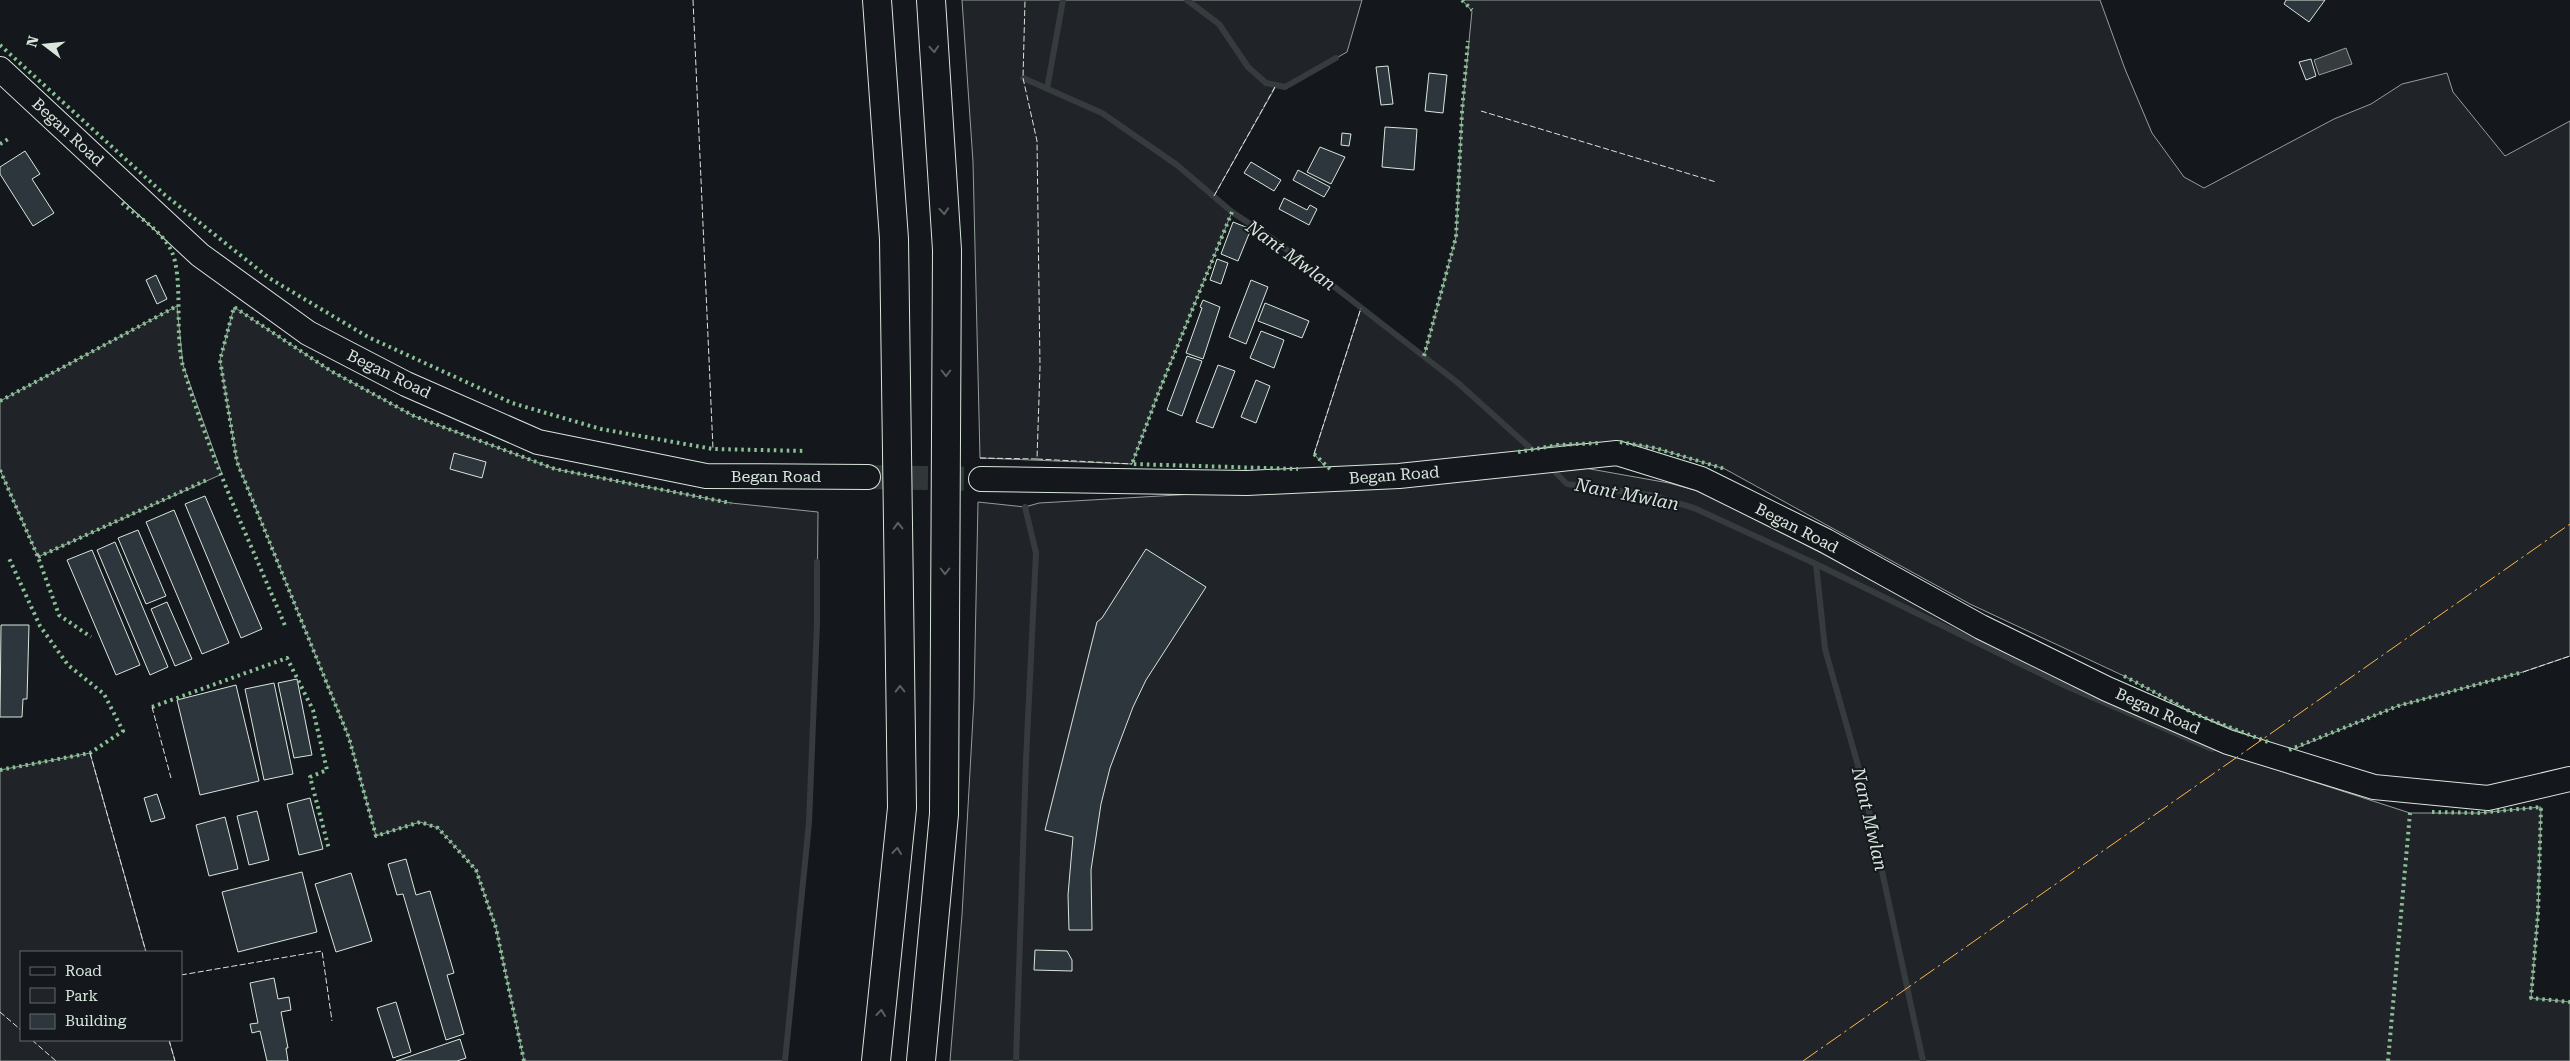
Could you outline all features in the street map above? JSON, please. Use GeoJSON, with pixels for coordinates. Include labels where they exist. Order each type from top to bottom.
{"type":"FeatureCollection","features":[{"type":"Feature","properties":{"kind":"highway"},"geometry":{"type":"LineString","coordinates":[[876,0],[894,239],[902,808],[876,1061]]}},
{"type":"Feature","properties":{"kind":"highway"},"geometry":{"type":"LineString","coordinates":[[921,1061],[944,804],[946,250],[931,0]]}},
{"type":"Feature","properties":{"kind":"street","name":"Began Road"},"geometry":{"type":"LineString","coordinates":[[0,69],[200,255],[308,333],[406,384],[538,442],[706,476],[868,477]]}},
{"type":"Feature","properties":{"kind":"street","name":"Began Road"},"geometry":{"type":"LineString","coordinates":[[981,479],[1247,483],[1399,476],[1617,453],[1701,479],[1826,541],[1980,627],[2107,689],[2228,742],[2374,787],[2488,798],[2570,779]]}},
{"type":"Feature","properties":{"kind":"green space"},"geometry":{"type":"Polygon","coordinates":[[[962,0],[1362,0],[1347,52],[1285,87],[1276,86],[1214,196],[1232,212],[1158,394],[1132,464],[980,458],[973,162],[962,0]]]}},
{"type":"Feature","properties":{"kind":"green space"},"geometry":{"type":"Polygon","coordinates":[[[1462,0],[2100,0],[2125,69],[2152,133],[2184,177],[2204,188],[2334,119],[2371,104],[2402,84],[2447,73],[2453,92],[2505,156],[2570,121],[2570,656],[2523,672],[2398,706],[2289,751],[2195,714],[2124,676],[1970,604],[1725,469],[1655,448],[1621,442],[1558,445],[1470,460],[1328,470],[1314,454],[1361,308],[1424,356],[1456,237],[1462,112],[1472,11],[1462,0]]]}},
{"type":"Feature","properties":{"kind":"green space"},"geometry":{"type":"Polygon","coordinates":[[[177,306],[183,365],[222,474],[38,557],[0,470],[0,401],[177,306]]]}},
{"type":"Feature","properties":{"kind":"green space"},"geometry":{"type":"Polygon","coordinates":[[[234,307],[331,371],[414,416],[555,469],[731,503],[818,512],[817,624],[809,823],[785,1061],[524,1061],[496,928],[476,870],[438,828],[420,822],[376,836],[349,738],[237,462],[220,360],[234,307]]]}},
{"type":"Feature","properties":{"kind":"green space"},"geometry":{"type":"Polygon","coordinates":[[[1579,467],[1669,483],[1716,496],[2066,686],[2212,749],[2410,813],[2478,813],[2541,807],[2538,914],[2531,998],[2570,1002],[2570,1061],[950,1061],[962,915],[974,699],[978,502],[1025,507],[1039,503],[1316,487],[1579,467]]]}},
{"type":"Feature","properties":{"kind":"green space"},"geometry":{"type":"Polygon","coordinates":[[[90,753],[146,951],[20,951],[20,1041],[169,1041],[175,1061],[0,1061],[0,770],[90,753]]]}},
{"type":"Feature","properties":{"kind":"shaded area"},"geometry":{"type":"Polygon","coordinates":[[[2346,48],[2352,64],[2319,75],[2314,60],[2346,48]]]}},
{"type":"Feature","properties":{"kind":"building"},"geometry":{"type":"Polygon","coordinates":[[[2286,0],[2325,0],[2309,22],[2284,4],[2286,0]]]}},
{"type":"Feature","properties":{"kind":"building"},"geometry":{"type":"Polygon","coordinates":[[[2311,59],[2316,76],[2306,80],[2299,62],[2311,59]]]}},
{"type":"Feature","properties":{"kind":"building"},"geometry":{"type":"Polygon","coordinates":[[[1388,66],[1393,104],[1381,105],[1376,67],[1388,66]]]}},
{"type":"Feature","properties":{"kind":"building"},"geometry":{"type":"Polygon","coordinates":[[[1429,73],[1447,75],[1443,113],[1425,111],[1429,73]]]}},
{"type":"Feature","properties":{"kind":"building"},"geometry":{"type":"Polygon","coordinates":[[[1385,127],[1417,129],[1414,170],[1382,167],[1385,127]]]}},
{"type":"Feature","properties":{"kind":"building"},"geometry":{"type":"Polygon","coordinates":[[[1342,133],[1351,134],[1349,146],[1341,145],[1342,133]]]}},
{"type":"Feature","properties":{"kind":"building"},"geometry":{"type":"Polygon","coordinates":[[[1320,147],[1345,157],[1331,184],[1307,172],[1320,147]]]}},
{"type":"Feature","properties":{"kind":"building"},"geometry":{"type":"Polygon","coordinates":[[[25,151],[40,174],[32,179],[54,213],[33,226],[0,174],[0,167],[25,151]]]}},
{"type":"Feature","properties":{"kind":"building"},"geometry":{"type":"Polygon","coordinates":[[[1251,162],[1281,180],[1274,191],[1244,173],[1251,162]]]}},
{"type":"Feature","properties":{"kind":"building"},"geometry":{"type":"Polygon","coordinates":[[[1298,170],[1330,187],[1324,197],[1293,180],[1298,170]]]}},
{"type":"Feature","properties":{"kind":"building"},"geometry":{"type":"Polygon","coordinates":[[[1284,198],[1307,210],[1310,205],[1317,209],[1309,225],[1279,209],[1284,198]]]}},
{"type":"Feature","properties":{"kind":"building"},"geometry":{"type":"Polygon","coordinates":[[[1233,222],[1251,229],[1238,261],[1221,254],[1233,222]]]}},
{"type":"Feature","properties":{"kind":"building"},"geometry":{"type":"Polygon","coordinates":[[[1217,259],[1228,263],[1221,284],[1210,280],[1217,259]]]}},
{"type":"Feature","properties":{"kind":"building"},"geometry":{"type":"Polygon","coordinates":[[[156,275],[167,299],[157,304],[146,280],[156,275]]]}},
{"type":"Feature","properties":{"kind":"building"},"geometry":{"type":"Polygon","coordinates":[[[1251,280],[1268,287],[1246,344],[1229,337],[1251,280]]]}},
{"type":"Feature","properties":{"kind":"building"},"geometry":{"type":"Polygon","coordinates":[[[1203,300],[1220,307],[1203,359],[1186,353],[1203,300]]]}},
{"type":"Feature","properties":{"kind":"building"},"geometry":{"type":"Polygon","coordinates":[[[1265,303],[1309,321],[1302,338],[1258,321],[1265,303]]]}},
{"type":"Feature","properties":{"kind":"building"},"geometry":{"type":"Polygon","coordinates":[[[1261,331],[1284,340],[1274,368],[1250,358],[1261,331]]]}},
{"type":"Feature","properties":{"kind":"building"},"geometry":{"type":"Polygon","coordinates":[[[1187,356],[1202,361],[1182,416],[1167,410],[1187,356]]]}},
{"type":"Feature","properties":{"kind":"building"},"geometry":{"type":"Polygon","coordinates":[[[1218,365],[1235,371],[1213,428],[1196,422],[1218,365]]]}},
{"type":"Feature","properties":{"kind":"building"},"geometry":{"type":"Polygon","coordinates":[[[1256,380],[1270,386],[1256,423],[1241,417],[1256,380]]]}},
{"type":"Feature","properties":{"kind":"building"},"geometry":{"type":"Polygon","coordinates":[[[454,453],[486,462],[482,478],[450,469],[454,453]]]}},
{"type":"Feature","properties":{"kind":"building"},"geometry":{"type":"Polygon","coordinates":[[[205,496],[262,629],[241,638],[185,504],[205,496]]]}},
{"type":"Feature","properties":{"kind":"building"},"geometry":{"type":"Polygon","coordinates":[[[174,510],[229,643],[202,654],[146,522],[174,510]]]}},
{"type":"Feature","properties":{"kind":"building"},"geometry":{"type":"Polygon","coordinates":[[[138,530],[166,596],[146,604],[118,538],[138,530]]]}},
{"type":"Feature","properties":{"kind":"building"},"geometry":{"type":"Polygon","coordinates":[[[115,542],[168,667],[150,675],[97,550],[115,542]]]}},
{"type":"Feature","properties":{"kind":"building"},"geometry":{"type":"Polygon","coordinates":[[[1146,549],[1206,587],[1146,680],[1133,707],[1110,768],[1101,804],[1091,870],[1092,930],[1069,930],[1068,895],[1073,837],[1045,830],[1097,622],[1102,618],[1146,549]]]}},
{"type":"Feature","properties":{"kind":"building"},"geometry":{"type":"Polygon","coordinates":[[[92,550],[140,665],[116,675],[67,560],[92,550]]]}},
{"type":"Feature","properties":{"kind":"building"},"geometry":{"type":"Polygon","coordinates":[[[167,602],[192,659],[175,666],[151,609],[167,602]]]}},
{"type":"Feature","properties":{"kind":"building"},"geometry":{"type":"Polygon","coordinates":[[[1,625],[29,625],[27,699],[23,699],[22,717],[0,717],[1,625]]]}},
{"type":"Feature","properties":{"kind":"building"},"geometry":{"type":"Polygon","coordinates":[[[297,679],[312,755],[294,758],[278,683],[297,679]]]}},
{"type":"Feature","properties":{"kind":"building"},"geometry":{"type":"Polygon","coordinates":[[[274,683],[293,774],[264,780],[245,689],[274,683]]]}},
{"type":"Feature","properties":{"kind":"building"},"geometry":{"type":"Polygon","coordinates":[[[236,685],[259,781],[200,795],[177,700],[236,685]]]}},
{"type":"Feature","properties":{"kind":"building"},"geometry":{"type":"Polygon","coordinates":[[[157,794],[165,818],[151,822],[144,798],[157,794]]]}},
{"type":"Feature","properties":{"kind":"building"},"geometry":{"type":"Polygon","coordinates":[[[310,798],[323,849],[299,855],[287,804],[310,798]]]}},
{"type":"Feature","properties":{"kind":"building"},"geometry":{"type":"Polygon","coordinates":[[[257,811],[269,860],[249,865],[237,816],[257,811]]]}},
{"type":"Feature","properties":{"kind":"building"},"geometry":{"type":"Polygon","coordinates":[[[225,817],[238,869],[209,876],[196,825],[225,817]]]}},
{"type":"Feature","properties":{"kind":"building"},"geometry":{"type":"Polygon","coordinates":[[[406,859],[416,895],[430,891],[454,973],[447,975],[464,1034],[446,1040],[403,894],[397,895],[388,864],[406,859]]]}},
{"type":"Feature","properties":{"kind":"building"},"geometry":{"type":"Polygon","coordinates":[[[302,872],[317,932],[238,952],[222,892],[302,872]]]}},
{"type":"Feature","properties":{"kind":"building"},"geometry":{"type":"Polygon","coordinates":[[[351,873],[372,941],[336,952],[315,884],[351,873]]]}},
{"type":"Feature","properties":{"kind":"building"},"geometry":{"type":"Polygon","coordinates":[[[1035,950],[1067,951],[1072,960],[1072,971],[1034,970],[1035,950]]]}},
{"type":"Feature","properties":{"kind":"building"},"geometry":{"type":"Polygon","coordinates":[[[274,978],[278,999],[289,997],[291,1010],[281,1012],[288,1048],[286,1048],[288,1061],[267,1061],[260,1031],[252,1033],[250,1024],[258,1023],[250,983],[274,978]]]}},
{"type":"Feature","properties":{"kind":"building"},"geometry":{"type":"Polygon","coordinates":[[[396,1002],[411,1052],[393,1058],[377,1008],[396,1002]]]}},
{"type":"Feature","properties":{"kind":"building"},"geometry":{"type":"Polygon","coordinates":[[[460,1039],[466,1058],[457,1061],[396,1061],[460,1039]]]}},
{"type":"Feature","properties":{"kind":"waterway"},"geometry":{"type":"LineString","coordinates":[[1047,89],[1063,0]]}},
{"type":"Feature","properties":{"kind":"waterway"},"geometry":{"type":"LineString","coordinates":[[1187,0],[1219,24],[1248,67],[1266,83],[1285,87],[1336,58]]}},
{"type":"Feature","properties":{"kind":"waterway","name":"Nant Mwlan"},"geometry":{"type":"LineString","coordinates":[[1023,78],[1102,113],[1177,165],[1232,212],[1273,239],[1458,383],[1538,455]]}},
{"type":"Feature","properties":{"kind":"waterway","name":"Nant Mwlan"},"geometry":{"type":"LineString","coordinates":[[1549,466],[1567,484],[1650,495],[1694,508],[1816,564],[1825,649],[1863,783],[1923,1061]]}},
{"type":"Feature","properties":{"kind":"waterway"},"geometry":{"type":"LineString","coordinates":[[1016,1061],[1026,760],[1036,553],[1025,507]]}},
{"type":"Feature","properties":{"kind":"waterway"},"geometry":{"type":"LineString","coordinates":[[785,1061],[809,823],[817,624],[817,562]]}},
{"type":"Feature","properties":{"kind":"waterway"},"geometry":{"type":"LineString","coordinates":[[1816,564],[2066,686],[2212,749]]}},
{"type":"Feature","properties":{"kind":"tunnel"},"geometry":{"type":"LineString","coordinates":[[868,477],[981,479]]}},
{"type":"Feature","properties":{"kind":"hedge"},"geometry":{"type":"LineString","coordinates":[[1462,0],[1472,10]]}},
{"type":"Feature","properties":{"kind":"hedge"},"geometry":{"type":"LineString","coordinates":[[1424,356],[1456,237],[1462,112],[1468,41]]}},
{"type":"Feature","properties":{"kind":"hedge"},"geometry":{"type":"LineString","coordinates":[[0,45],[165,195],[269,278],[368,337],[512,403],[601,429],[713,449],[806,451]]}},
{"type":"Feature","properties":{"kind":"hedge"},"geometry":{"type":"LineString","coordinates":[[0,144],[10,138]]}},
{"type":"Feature","properties":{"kind":"hedge"},"geometry":{"type":"LineString","coordinates":[[122,203],[155,230],[171,250],[177,274],[180,353],[193,400],[244,531],[286,628]]}},
{"type":"Feature","properties":{"kind":"hedge"},"geometry":{"type":"LineString","coordinates":[[1232,212],[1158,394],[1132,464],[1298,469]]}},
{"type":"Feature","properties":{"kind":"hedge"},"geometry":{"type":"LineString","coordinates":[[0,401],[177,306]]}},
{"type":"Feature","properties":{"kind":"hedge"},"geometry":{"type":"LineString","coordinates":[[524,1061],[496,928],[476,870],[438,828],[420,822],[376,836],[349,738],[237,462],[220,360],[234,307],[331,371],[414,416],[555,469],[731,503]]}},
{"type":"Feature","properties":{"kind":"hedge"},"geometry":{"type":"LineString","coordinates":[[1620,442],[1655,448],[1725,469]]}},
{"type":"Feature","properties":{"kind":"hedge"},"geometry":{"type":"LineString","coordinates":[[1518,452],[1558,445],[1598,443]]}},
{"type":"Feature","properties":{"kind":"hedge"},"geometry":{"type":"LineString","coordinates":[[1314,454],[1330,469]]}},
{"type":"Feature","properties":{"kind":"hedge"},"geometry":{"type":"LineString","coordinates":[[0,470],[38,557],[59,615],[91,637]]}},
{"type":"Feature","properties":{"kind":"hedge"},"geometry":{"type":"LineString","coordinates":[[38,557],[209,479]]}},
{"type":"Feature","properties":{"kind":"hedge"},"geometry":{"type":"LineString","coordinates":[[0,770],[90,753],[123,731],[104,694],[68,665],[40,626],[8,556]]}},
{"type":"Feature","properties":{"kind":"hedge"},"geometry":{"type":"LineString","coordinates":[[152,707],[287,658],[313,710],[327,770],[310,777],[329,849]]}},
{"type":"Feature","properties":{"kind":"hedge"},"geometry":{"type":"LineString","coordinates":[[2289,750],[2398,706],[2523,672]]}},
{"type":"Feature","properties":{"kind":"hedge"},"geometry":{"type":"LineString","coordinates":[[2124,676],[2195,714],[2268,742]]}},
{"type":"Feature","properties":{"kind":"hedge"},"geometry":{"type":"LineString","coordinates":[[2432,812],[2478,813],[2541,807],[2538,914],[2531,998],[2570,1002]]}},
{"type":"Feature","properties":{"kind":"hedge"},"geometry":{"type":"LineString","coordinates":[[2388,1061],[2410,813]]}},
{"type":"Feature","properties":{"kind":"fence"},"geometry":{"type":"LineString","coordinates":[[693,0],[713,449]]}},
{"type":"Feature","properties":{"kind":"fence"},"geometry":{"type":"LineString","coordinates":[[980,458],[1037,459],[1040,367],[1037,141],[1023,78],[1025,0]]}},
{"type":"Feature","properties":{"kind":"fence"},"geometry":{"type":"LineString","coordinates":[[1214,196],[1276,85]]}},
{"type":"Feature","properties":{"kind":"fence"},"geometry":{"type":"LineString","coordinates":[[1481,111],[1716,182]]}},
{"type":"Feature","properties":{"kind":"fence"},"geometry":{"type":"LineString","coordinates":[[1314,454],[1361,308]]}},
{"type":"Feature","properties":{"kind":"fence"},"geometry":{"type":"LineString","coordinates":[[1037,459],[1132,464]]}},
{"type":"Feature","properties":{"kind":"fence"},"geometry":{"type":"LineString","coordinates":[[2523,672],[2570,656]]}},
{"type":"Feature","properties":{"kind":"fence"},"geometry":{"type":"LineString","coordinates":[[152,707],[171,778]]}},
{"type":"Feature","properties":{"kind":"fence"},"geometry":{"type":"LineString","coordinates":[[90,753],[146,951]]}},
{"type":"Feature","properties":{"kind":"fence"},"geometry":{"type":"LineString","coordinates":[[182,975],[322,951],[332,1021]]}},
{"type":"Feature","properties":{"kind":"fence"},"geometry":{"type":"LineString","coordinates":[[0,1012],[20,1029]]}},
{"type":"Feature","properties":{"kind":"fence"},"geometry":{"type":"LineString","coordinates":[[33,1041],[56,1061]]}},
{"type":"Feature","properties":{"kind":"fence"},"geometry":{"type":"LineString","coordinates":[[169,1041],[175,1061]]}},
{"type":"Feature","properties":{"kind":"power"},"geometry":{"type":"LineString","coordinates":[[1803,1061],[2570,524]]}}]}
